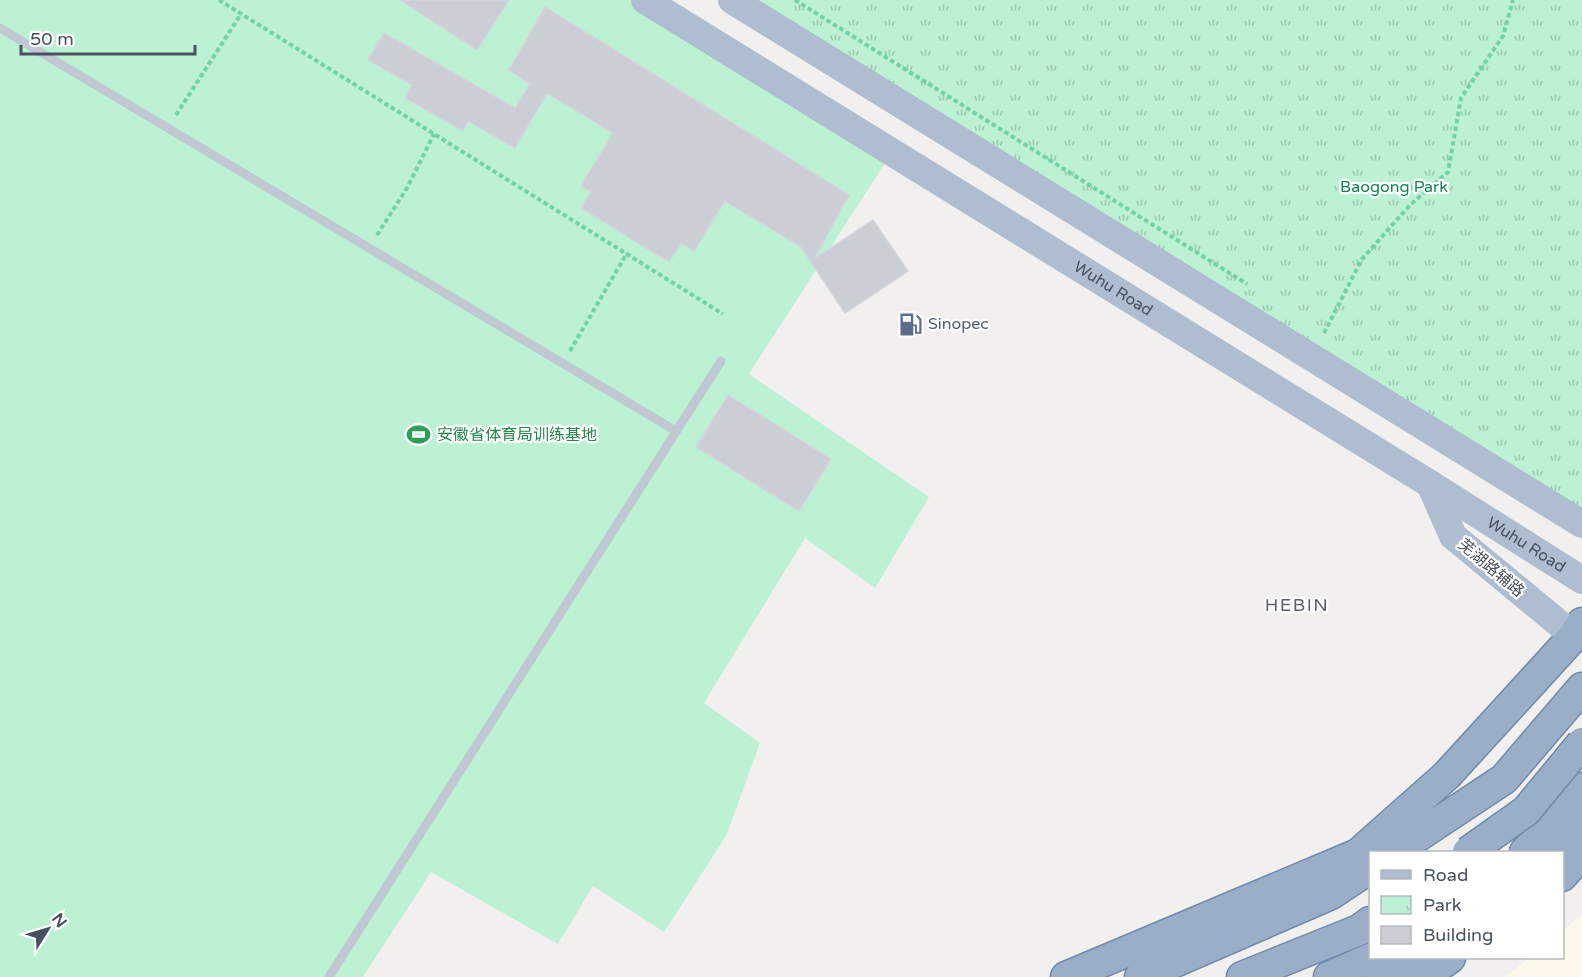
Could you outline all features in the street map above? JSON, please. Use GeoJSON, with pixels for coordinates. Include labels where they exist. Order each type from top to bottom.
{"type":"FeatureCollection","features":[{"type":"Feature","properties":{"kind":"highway"},"geometry":{"type":"LineString","coordinates":[[1066,977],[1358,854],[1447,775],[1578,629]]}},
{"type":"Feature","properties":{"kind":"highway"},"geometry":{"type":"LineString","coordinates":[[1396,851],[1504,779],[1582,688]]}},
{"type":"Feature","properties":{"kind":"highway"},"geometry":{"type":"LineString","coordinates":[[1469,851],[1526,811],[1582,743]]}},
{"type":"Feature","properties":{"kind":"highway"},"geometry":{"type":"LineString","coordinates":[[1526,851],[1582,788]]}},
{"type":"Feature","properties":{"kind":"highway"},"geometry":{"type":"LineString","coordinates":[[1558,851],[1582,821]]}},
{"type":"Feature","properties":{"kind":"highway"},"geometry":{"type":"LineString","coordinates":[[1564,875],[1582,853]]}},
{"type":"Feature","properties":{"kind":"highway"},"geometry":{"type":"LineString","coordinates":[[1140,977],[1331,894],[1369,869]]}},
{"type":"Feature","properties":{"kind":"highway"},"geometry":{"type":"LineString","coordinates":[[1242,977],[1359,930],[1369,923]]}},
{"type":"Feature","properties":{"kind":"highway"},"geometry":{"type":"LineString","coordinates":[[1329,977],[1369,958]]}},
{"type":"Feature","properties":{"kind":"highway"},"geometry":{"type":"LineString","coordinates":[[1382,977],[1407,959]]}},
{"type":"Feature","properties":{"kind":"highway"},"geometry":{"type":"LineString","coordinates":[[1423,977],[1447,959]]}},
{"type":"Feature","properties":{"kind":"main road","name":"Wuhu Road"},"geometry":{"type":"LineString","coordinates":[[645,0],[1582,580]]}},
{"type":"Feature","properties":{"kind":"main road"},"geometry":{"type":"LineString","coordinates":[[732,0],[1582,524]]}},
{"type":"Feature","properties":{"kind":"main road","name":"芜湖路辅路"},"geometry":{"type":"LineString","coordinates":[[1430,484],[1453,536],[1578,629]]}},
{"type":"Feature","properties":{"kind":"lane"},"geometry":{"type":"LineString","coordinates":[[0,28],[676,431]]}},
{"type":"Feature","properties":{"kind":"lane"},"geometry":{"type":"LineString","coordinates":[[329,977],[721,362]]}},
{"type":"Feature","properties":{"kind":"path"},"geometry":{"type":"LineString","coordinates":[[219,0],[723,314]]}},
{"type":"Feature","properties":{"kind":"path"},"geometry":{"type":"LineString","coordinates":[[795,0],[1254,289]]}},
{"type":"Feature","properties":{"kind":"path"},"geometry":{"type":"LineString","coordinates":[[1334,339],[1324,333],[1362,259],[1410,205],[1449,172],[1461,98],[1503,36],[1513,0]]}},
{"type":"Feature","properties":{"kind":"path"},"geometry":{"type":"LineString","coordinates":[[168,128],[241,14]]}},
{"type":"Feature","properties":{"kind":"path"},"geometry":{"type":"LineString","coordinates":[[368,248],[407,188],[434,134]]}},
{"type":"Feature","properties":{"kind":"path"},"geometry":{"type":"LineString","coordinates":[[562,364],[627,253]]}},
{"type":"Feature","properties":{"kind":"shaded area"},"geometry":{"type":"Polygon","coordinates":[[[1582,915],[1582,977],[1505,977],[1528,959],[1564,959],[1564,929],[1582,915]]]}},
{"type":"Feature","properties":{"kind":"green space","name":"安徽省体育局训练基地"},"geometry":{"type":"Polygon","coordinates":[[[0,0],[645,0],[892,152],[749,374],[929,497],[875,588],[805,538],[704,703],[760,743],[726,836],[664,932],[593,886],[558,944],[431,872],[363,977],[0,977],[0,0]]]}},
{"type":"Feature","properties":{"kind":"green space","name":"Baogong Park"},"geometry":{"type":"Polygon","coordinates":[[[732,0],[1582,0],[1582,524],[732,0]]]}},
{"type":"Feature","properties":{"kind":"building"},"geometry":{"type":"Polygon","coordinates":[[[400,0],[509,0],[477,50],[400,0]]]}},
{"type":"Feature","properties":{"kind":"building"},"geometry":{"type":"Polygon","coordinates":[[[545,7],[849,195],[814,259],[873,220],[908,271],[845,313],[801,247],[725,201],[694,251],[681,243],[669,262],[581,208],[591,192],[581,186],[613,133],[547,93],[515,148],[468,121],[463,131],[405,98],[412,85],[368,60],[384,33],[515,108],[530,84],[509,70],[545,7]]]}},
{"type":"Feature","properties":{"kind":"building"},"geometry":{"type":"Polygon","coordinates":[[[728,395],[831,459],[799,511],[696,447],[728,395]]]}},
{"type":"Feature","properties":{"kind":"place","name":"Sinopec"},"geometry":{"type":"Point","coordinates":[910,324]}},
{"type":"Feature","properties":{"kind":"place","name":"安徽省体育局训练基地"},"geometry":{"type":"Point","coordinates":[419,435]}},
{"type":"Feature","properties":{"kind":"district","name":"HEBIN"},"geometry":{"type":"Point","coordinates":[1297,605]}}]}
